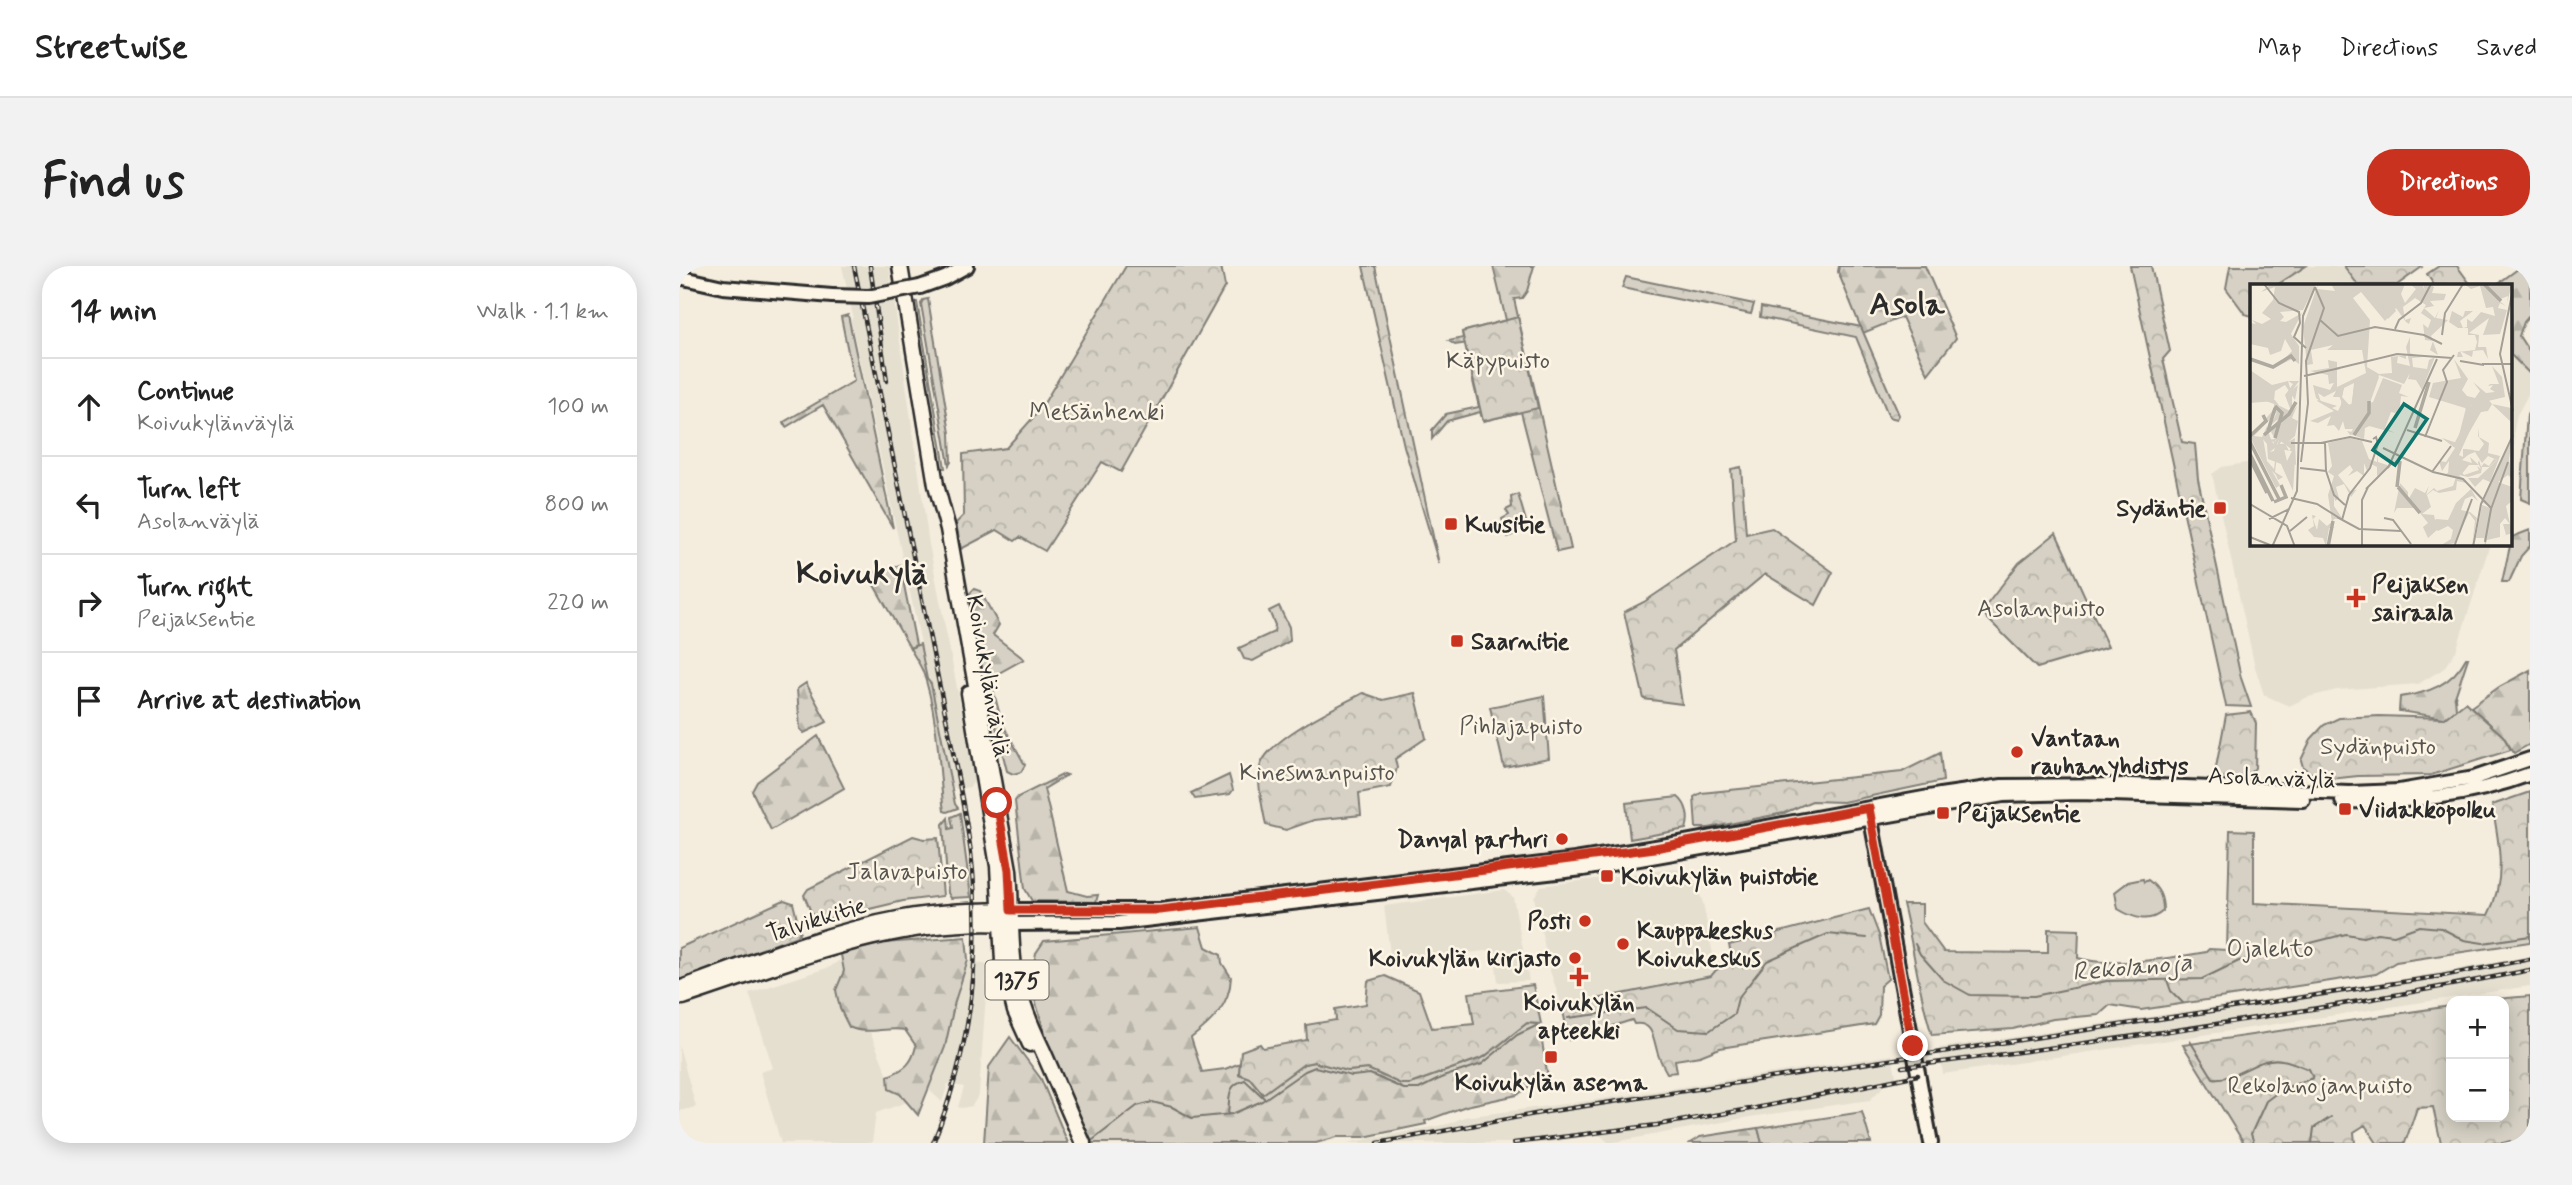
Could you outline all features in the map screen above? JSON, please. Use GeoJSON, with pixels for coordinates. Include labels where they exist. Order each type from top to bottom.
{"type":"FeatureCollection","features":[{"type":"Feature","properties":{"kind":"main road","name":"Koivukylänväylä"},"geometry":{"type":"LineString","coordinates":[[900,266],[936,485],[949,529],[1009,870],[1006,917]]}},
{"type":"Feature","properties":{"kind":"main road"},"geometry":{"type":"LineString","coordinates":[[679,277],[723,286],[868,297],[920,286],[945,278],[967,266]]}},
{"type":"Feature","properties":{"kind":"main road","name":"Koivukylänväylä"},"geometry":{"type":"LineString","coordinates":[[936,485],[935,501],[1015,972],[1022,1002],[1083,1143]]}},
{"type":"Feature","properties":{"kind":"main road","name":"Asolanväylä"},"geometry":{"type":"LineString","coordinates":[[1869,813],[1982,788],[2038,785],[2130,785],[2350,793],[2399,791],[2474,778],[2530,759]]}},
{"type":"Feature","properties":{"kind":"main road","name":"Asolanväylä"},"geometry":{"type":"LineString","coordinates":[[1006,917],[1160,910],[1580,859],[1984,797],[2063,793],[2387,802],[2419,800],[2479,790],[2530,774]]}},
{"type":"Feature","properties":{"kind":"main road"},"geometry":{"type":"LineString","coordinates":[[1869,813],[1931,1143]]}},
{"type":"Feature","properties":{"kind":"main road","name":"Talvikkitie"},"geometry":{"type":"LineString","coordinates":[[679,989],[795,947],[902,918],[947,912],[1006,917]]}},
{"type":"Feature","properties":{"kind":"main road","name":"Talvikkitie"},"geometry":{"type":"LineString","coordinates":[[679,998],[818,951],[880,935],[1006,917]]}},
{"type":"Feature","properties":{"kind":"shaded area"},"geometry":{"type":"Polygon","coordinates":[[[842,266],[889,266],[929,544],[975,780],[970,787],[956,789],[952,786],[851,321],[853,316],[842,266]]]}},
{"type":"Feature","properties":{"kind":"shaded area"},"geometry":{"type":"Polygon","coordinates":[[[2306,266],[2344,266],[2357,284],[2279,284],[2306,266]]]}},
{"type":"Feature","properties":{"kind":"shaded area"},"geometry":{"type":"Polygon","coordinates":[[[2513,357],[2530,374],[2530,391],[2517,415],[2514,430],[2513,470],[2513,357]]]}},
{"type":"Feature","properties":{"kind":"shaded area","name":"Peijaksen sairaala"},"geometry":{"type":"Polygon","coordinates":[[[2250,462],[2250,546],[2489,546],[2456,651],[2443,669],[2418,684],[2337,690],[2308,697],[2289,706],[2264,695],[2255,667],[2212,474],[2222,467],[2250,462]]]}},
{"type":"Feature","properties":{"kind":"shaded area","name":"Kauppakeskus Koivukeskus"},"geometry":{"type":"Polygon","coordinates":[[[1671,869],[1690,870],[1703,903],[1716,970],[1711,976],[1562,1006],[1550,971],[1534,897],[1541,886],[1671,869]]]}},
{"type":"Feature","properties":{"kind":"shaded area"},"geometry":{"type":"Polygon","coordinates":[[[1504,890],[1513,897],[1529,981],[1498,982],[1494,950],[1391,962],[1384,906],[1504,890]]]}},
{"type":"Feature","properties":{"kind":"shaded area"},"geometry":{"type":"Polygon","coordinates":[[[2530,956],[2530,986],[2446,996],[2446,999],[1943,1074],[1939,1048],[2403,979],[2530,956]]]}},
{"type":"Feature","properties":{"kind":"shaded area"},"geometry":{"type":"Polygon","coordinates":[[[840,960],[844,971],[836,990],[840,1009],[849,1027],[870,1032],[888,1076],[889,1089],[900,1094],[907,1102],[876,1113],[872,1143],[781,1143],[760,1072],[773,1068],[749,993],[830,967],[840,960]]]}},
{"type":"Feature","properties":{"kind":"shaded area"},"geometry":{"type":"Polygon","coordinates":[[[968,960],[987,965],[986,994],[979,1094],[972,1106],[961,1108],[958,1107],[964,1087],[948,1084],[942,1102],[929,1090],[945,1047],[968,960]]]}},
{"type":"Feature","properties":{"kind":"shaded area"},"geometry":{"type":"Polygon","coordinates":[[[679,1046],[696,1107],[679,1111],[679,1046]]]}},
{"type":"Feature","properties":{"kind":"shaded area"},"geometry":{"type":"Polygon","coordinates":[[[1892,1055],[1897,1081],[1886,1084],[1870,1100],[1750,1117],[1609,1143],[1600,1135],[1543,1143],[1347,1143],[1448,1124],[1464,1117],[1892,1055]]]}},
{"type":"Feature","properties":{"kind":"green space","name":"Metsänhenki"},"geometry":{"type":"Polygon","coordinates":[[[1126,266],[1221,266],[1225,286],[1121,472],[1102,462],[1045,551],[1020,537],[1015,541],[997,530],[961,549],[956,523],[964,515],[963,454],[1006,448],[1040,410],[1126,266]]]}},
{"type":"Feature","properties":{"kind":"green space"},"geometry":{"type":"Polygon","coordinates":[[[1363,266],[1375,266],[1439,564],[1404,446],[1363,266]]]}},
{"type":"Feature","properties":{"kind":"green space"},"geometry":{"type":"Polygon","coordinates":[[[1493,266],[1534,266],[1527,291],[1522,298],[1514,299],[1571,549],[1557,552],[1521,412],[1483,421],[1480,412],[1447,421],[1432,439],[1432,430],[1446,414],[1479,407],[1472,377],[1475,342],[1455,345],[1449,341],[1463,338],[1462,332],[1506,320],[1493,266]]]}},
{"type":"Feature","properties":{"kind":"green space"},"geometry":{"type":"Polygon","coordinates":[[[1839,266],[1925,266],[1956,338],[1928,374],[1902,317],[1863,333],[1838,272],[1839,266]]]}},
{"type":"Feature","properties":{"kind":"green space"},"geometry":{"type":"Polygon","coordinates":[[[2130,266],[2151,266],[2170,351],[2163,359],[2182,442],[2195,444],[2198,479],[2241,678],[2251,707],[2226,706],[2130,266]]]}},
{"type":"Feature","properties":{"kind":"green space"},"geometry":{"type":"Polygon","coordinates":[[[2230,266],[2306,266],[2279,284],[2250,284],[2250,315],[2245,314],[2226,288],[2230,266]]]}},
{"type":"Feature","properties":{"kind":"green space"},"geometry":{"type":"Polygon","coordinates":[[[2344,266],[2422,267],[2398,284],[2357,284],[2344,266]]]}},
{"type":"Feature","properties":{"kind":"green space"},"geometry":{"type":"Polygon","coordinates":[[[2439,266],[2457,266],[2470,284],[2433,284],[2427,274],[2439,266]]]}},
{"type":"Feature","properties":{"kind":"green space"},"geometry":{"type":"Polygon","coordinates":[[[2522,266],[2530,266],[2530,315],[2519,336],[2530,353],[2530,374],[2513,357],[2513,284],[2497,284],[2522,266]]]}},
{"type":"Feature","properties":{"kind":"green space"},"geometry":{"type":"Polygon","coordinates":[[[1626,277],[1754,304],[1751,314],[1622,288],[1626,277]]]}},
{"type":"Feature","properties":{"kind":"green space"},"geometry":{"type":"Polygon","coordinates":[[[928,299],[950,433],[949,465],[921,304],[928,299]]]}},
{"type":"Feature","properties":{"kind":"green space"},"geometry":{"type":"Polygon","coordinates":[[[914,302],[917,302],[945,468],[942,468],[935,451],[912,310],[914,302]]]}},
{"type":"Feature","properties":{"kind":"green space"},"geometry":{"type":"Polygon","coordinates":[[[1761,307],[1861,327],[1899,415],[1897,419],[1889,417],[1856,337],[1760,317],[1761,307]]]}},
{"type":"Feature","properties":{"kind":"green space"},"geometry":{"type":"Polygon","coordinates":[[[848,315],[893,528],[823,405],[786,427],[784,422],[854,381],[841,317],[848,315]]]}},
{"type":"Feature","properties":{"kind":"green space","name":"Käpypuisto"},"geometry":{"type":"Polygon","coordinates":[[[1518,317],[1538,408],[1483,421],[1462,332],[1518,317]]]}},
{"type":"Feature","properties":{"kind":"green space"},"geometry":{"type":"Polygon","coordinates":[[[2530,409],[2530,503],[2521,499],[2527,414],[2530,409]]]}},
{"type":"Feature","properties":{"kind":"green space"},"geometry":{"type":"Polygon","coordinates":[[[1741,467],[1746,534],[1772,528],[1833,572],[1816,605],[1765,574],[1674,650],[1682,704],[1644,699],[1624,612],[1644,602],[1736,540],[1731,469],[1741,467]]]}},
{"type":"Feature","properties":{"kind":"green space"},"geometry":{"type":"Polygon","coordinates":[[[1518,494],[1528,528],[1508,537],[1502,519],[1509,515],[1506,510],[1512,507],[1511,497],[1518,494]]]}},
{"type":"Feature","properties":{"kind":"green space"},"geometry":{"type":"Polygon","coordinates":[[[2530,530],[2530,546],[2521,556],[2509,582],[2502,582],[2510,546],[2513,546],[2513,537],[2530,530]]]}},
{"type":"Feature","properties":{"kind":"green space","name":"Asolanpuisto"},"geometry":{"type":"Polygon","coordinates":[[[2056,533],[2108,647],[2037,668],[1986,617],[1985,607],[2019,563],[2056,533]]]}},
{"type":"Feature","properties":{"kind":"green space"},"geometry":{"type":"Polygon","coordinates":[[[900,565],[916,645],[910,648],[870,574],[900,565]]]}},
{"type":"Feature","properties":{"kind":"green space"},"geometry":{"type":"Polygon","coordinates":[[[974,589],[980,591],[999,625],[993,635],[1024,659],[990,678],[1002,723],[1025,765],[1021,772],[1013,774],[1007,771],[984,678],[969,594],[974,589]]]}},
{"type":"Feature","properties":{"kind":"green space"},"geometry":{"type":"Polygon","coordinates":[[[1279,606],[1289,627],[1290,641],[1253,661],[1244,659],[1239,648],[1274,632],[1275,625],[1269,611],[1279,606]]]}},
{"type":"Feature","properties":{"kind":"green space"},"geometry":{"type":"Polygon","coordinates":[[[920,644],[958,808],[947,812],[944,811],[937,737],[928,687],[910,648],[920,644]]]}},
{"type":"Feature","properties":{"kind":"green space"},"geometry":{"type":"Polygon","coordinates":[[[2466,658],[2455,697],[2456,709],[2445,718],[2399,711],[2400,697],[2438,686],[2454,675],[2466,658]]]}},
{"type":"Feature","properties":{"kind":"green space"},"geometry":{"type":"Polygon","coordinates":[[[2530,670],[2530,744],[2514,753],[2503,736],[2471,707],[2530,670]]]}},
{"type":"Feature","properties":{"kind":"green space"},"geometry":{"type":"Polygon","coordinates":[[[806,683],[827,722],[804,733],[800,729],[797,689],[806,683]]]}},
{"type":"Feature","properties":{"kind":"green space","name":"Kinesmanpuisto"},"geometry":{"type":"Polygon","coordinates":[[[1363,693],[1383,700],[1415,693],[1426,738],[1395,759],[1397,768],[1391,787],[1359,793],[1361,815],[1314,820],[1286,830],[1266,825],[1259,780],[1260,767],[1265,756],[1305,724],[1363,693]]]}},
{"type":"Feature","properties":{"kind":"green space","name":"Pihlajapuisto"},"geometry":{"type":"Polygon","coordinates":[[[1544,696],[1549,758],[1504,767],[1490,707],[1544,696]]]}},
{"type":"Feature","properties":{"kind":"green space","name":"Sydänpuisto"},"geometry":{"type":"Polygon","coordinates":[[[2465,702],[2503,736],[2511,750],[2431,775],[2330,779],[2311,773],[2303,767],[2301,760],[2311,739],[2324,725],[2339,718],[2445,718],[2465,702]]]}},
{"type":"Feature","properties":{"kind":"green space"},"geometry":{"type":"Polygon","coordinates":[[[2251,712],[2256,723],[2255,768],[2242,776],[2214,778],[2226,715],[2251,712]]]}},
{"type":"Feature","properties":{"kind":"green space"},"geometry":{"type":"Polygon","coordinates":[[[818,736],[844,788],[771,830],[752,791],[757,782],[818,736]]]}},
{"type":"Feature","properties":{"kind":"green space"},"geometry":{"type":"Polygon","coordinates":[[[1940,753],[1943,781],[1843,802],[1812,801],[1784,813],[1709,828],[1696,828],[1694,797],[1701,793],[1902,772],[1940,753]]]}},
{"type":"Feature","properties":{"kind":"green space"},"geometry":{"type":"Polygon","coordinates":[[[1064,774],[1067,775],[1044,789],[1068,891],[1087,896],[1098,895],[1096,902],[1032,901],[1025,889],[1015,801],[1064,774]]]}},
{"type":"Feature","properties":{"kind":"green space"},"geometry":{"type":"Polygon","coordinates":[[[1229,775],[1233,790],[1230,794],[1195,799],[1191,793],[1229,775]]]}},
{"type":"Feature","properties":{"kind":"green space","name":"Ojalehto"},"geometry":{"type":"Polygon","coordinates":[[[2530,792],[2530,942],[2396,962],[2376,974],[2141,1010],[2110,1005],[2099,1015],[2053,1019],[2013,1029],[1932,1035],[1903,904],[1922,904],[1922,922],[1944,952],[2048,953],[2048,929],[2079,930],[2078,958],[2092,961],[2141,961],[2206,952],[2209,949],[2227,950],[2230,830],[2254,831],[2254,903],[2488,915],[2498,888],[2500,860],[2492,805],[2530,792]]]}},
{"type":"Feature","properties":{"kind":"green space"},"geometry":{"type":"Polygon","coordinates":[[[1678,797],[1687,812],[1686,829],[1630,839],[1626,803],[1678,797]]]}},
{"type":"Feature","properties":{"kind":"green space"},"geometry":{"type":"Polygon","coordinates":[[[960,813],[971,897],[951,898],[948,893],[943,824],[948,818],[949,829],[953,828],[951,817],[960,813]]]}},
{"type":"Feature","properties":{"kind":"green space","name":"Jalavapuisto"},"geometry":{"type":"Polygon","coordinates":[[[913,836],[924,839],[938,838],[943,896],[903,901],[815,922],[804,895],[808,889],[913,836]]]}},
{"type":"Feature","properties":{"kind":"green space"},"geometry":{"type":"Polygon","coordinates":[[[2143,879],[2144,882],[2148,880],[2158,890],[2163,906],[2163,911],[2158,915],[2147,918],[2135,917],[2118,909],[2115,892],[2128,882],[2143,879]]]}},
{"type":"Feature","properties":{"kind":"green space"},"geometry":{"type":"Polygon","coordinates":[[[784,900],[793,903],[800,931],[797,936],[679,980],[679,948],[784,900]]]}},
{"type":"Feature","properties":{"kind":"green space"},"geometry":{"type":"Polygon","coordinates":[[[1869,909],[1879,935],[1888,979],[1880,986],[1879,1015],[1874,1024],[1720,1048],[1700,1056],[1675,1060],[1677,1072],[1667,1073],[1650,1029],[1634,1024],[1632,1020],[1569,1040],[1562,1006],[1711,976],[1716,970],[1733,961],[1729,945],[1869,909]]]}},
{"type":"Feature","properties":{"kind":"green space"},"geometry":{"type":"Polygon","coordinates":[[[1200,927],[1206,947],[1221,955],[1222,963],[1231,977],[1227,996],[1219,1012],[1191,1038],[1202,1072],[1225,1069],[1240,1063],[1239,1074],[1250,1078],[1263,1094],[1304,1064],[1314,1062],[1347,1071],[1368,1069],[1401,1084],[1410,1084],[1484,1057],[1527,1023],[1537,1024],[1539,1028],[1548,1077],[1538,1080],[1517,1095],[1466,1106],[1425,1121],[1426,1124],[1364,1137],[1337,1137],[1316,1143],[1091,1143],[1049,1047],[1030,983],[1036,953],[1044,941],[1200,927]]]}},
{"type":"Feature","properties":{"kind":"green space"},"geometry":{"type":"Polygon","coordinates":[[[966,937],[968,960],[945,1047],[918,1115],[900,1094],[889,1089],[888,1076],[907,1065],[916,1046],[905,1030],[863,1031],[849,1027],[840,1009],[836,990],[844,971],[841,955],[883,943],[966,937]]]}},
{"type":"Feature","properties":{"kind":"green space"},"geometry":{"type":"Polygon","coordinates":[[[1385,976],[1419,991],[1432,1028],[1474,1024],[1469,993],[1533,985],[1541,1024],[1527,1023],[1484,1057],[1410,1084],[1401,1084],[1368,1069],[1347,1071],[1314,1062],[1304,1064],[1263,1094],[1250,1078],[1239,1074],[1241,1051],[1260,1044],[1263,1048],[1307,1040],[1306,1025],[1336,1020],[1335,1009],[1366,1004],[1368,981],[1385,976]]]}},
{"type":"Feature","properties":{"kind":"green space","name":"Rekolanojanpuisto"},"geometry":{"type":"Polygon","coordinates":[[[2530,996],[2530,1143],[2441,1143],[2433,1107],[2417,1108],[2405,1143],[2377,1143],[2365,1125],[2354,1132],[2355,1143],[2244,1143],[2183,1045],[2446,1007],[2446,1122],[2509,1122],[2509,998],[2530,996]]]}},
{"type":"Feature","properties":{"kind":"green space"},"geometry":{"type":"Polygon","coordinates":[[[1010,1037],[1041,1079],[1068,1143],[984,1143],[989,1067],[1010,1037]]]}},
{"type":"Feature","properties":{"kind":"green space"},"geometry":{"type":"Polygon","coordinates":[[[1862,1112],[1871,1143],[1762,1143],[1758,1128],[1862,1112]]]}},
{"type":"Feature","properties":{"kind":"green space"},"geometry":{"type":"Polygon","coordinates":[[[1758,1128],[1762,1143],[1690,1143],[1700,1137],[1758,1128]]]}},
{"type":"Feature","properties":{"kind":"waterway","name":"Rekolanoja"},"geometry":{"type":"LineString","coordinates":[[1915,944],[1920,954],[1943,980],[1970,995],[2034,996],[2107,981],[2202,979],[2239,961],[2346,934],[2363,937],[2377,933],[2394,935],[2419,926],[2441,928],[2464,940],[2483,943],[2530,936]]}},
{"type":"Feature","properties":{"kind":"waterway","name":"Rekolanoja"},"geometry":{"type":"LineString","coordinates":[[1568,1018],[1647,1008],[1678,1029],[1709,1031],[1734,1014],[1738,998],[1767,961],[1828,934],[1867,938]]}},
{"type":"Feature","properties":{"kind":"waterway"},"geometry":{"type":"LineString","coordinates":[[2167,980],[2171,991],[2183,1003]]}},
{"type":"Feature","properties":{"kind":"waterway","name":"Rekolanoja"},"geometry":{"type":"LineString","coordinates":[[1089,1143],[1137,1106],[1152,1102],[1172,1107],[1192,1118],[1232,1114],[1262,1101],[1315,1067],[1352,1076],[1370,1074],[1404,1089],[1419,1089],[1443,1077],[1482,1064],[1517,1035],[1536,1026]]}},
{"type":"Feature","properties":{"kind":"waterway"},"geometry":{"type":"LineString","coordinates":[[2190,1041],[2213,1078],[2231,1076],[2273,1059],[2289,1061],[2309,1069],[2313,1078],[2282,1089],[2266,1101],[2251,1134],[2254,1143]]}},
{"type":"Feature","properties":{"kind":"waterway","name":"Rekolanoja"},"geometry":{"type":"LineString","coordinates":[[1228,1115],[1230,1093],[1239,1082],[1245,1080],[1264,1098]]}},
{"type":"Feature","properties":{"kind":"waterway"},"geometry":{"type":"LineString","coordinates":[[2312,1143],[2314,1128],[2331,1117]]}},
{"type":"Feature","properties":{"kind":"railway"},"geometry":{"type":"LineString","coordinates":[[854,266],[971,853],[975,927],[971,1001],[957,1073],[933,1143]]}},
{"type":"Feature","properties":{"kind":"railway"},"geometry":{"type":"LineString","coordinates":[[870,266],[887,381]]}},
{"type":"Feature","properties":{"kind":"railway"},"geometry":{"type":"LineString","coordinates":[[1378,1143],[1546,1112],[2442,976],[2530,959]]}},
{"type":"Feature","properties":{"kind":"railway"},"geometry":{"type":"LineString","coordinates":[[1902,1067],[2217,1024],[2530,970]]}},
{"type":"Feature","properties":{"kind":"railway"},"geometry":{"type":"LineString","coordinates":[[1514,1143],[1657,1125],[1918,1075]]}},
{"type":"Feature","properties":{"kind":"place","name":"Sydäntie"},"geometry":{"type":"Point","coordinates":[2220,508]}},
{"type":"Feature","properties":{"kind":"place","name":"Kuusitie"},"geometry":{"type":"Point","coordinates":[1451,524]}},
{"type":"Feature","properties":{"kind":"place","name":"Peijaksen sairaala"},"geometry":{"type":"Point","coordinates":[2356,598]}},
{"type":"Feature","properties":{"kind":"place","name":"Saarnitie"},"geometry":{"type":"Point","coordinates":[1457,641]}},
{"type":"Feature","properties":{"kind":"place","name":"Vantaan rauhanyhdistys"},"geometry":{"type":"Point","coordinates":[2017,752]}},
{"type":"Feature","properties":{"kind":"place","name":"Viidakkopolku"},"geometry":{"type":"Point","coordinates":[2345,809]}},
{"type":"Feature","properties":{"kind":"place","name":"Peijaksentie"},"geometry":{"type":"Point","coordinates":[1943,813]}},
{"type":"Feature","properties":{"kind":"place","name":"Danyal parturi"},"geometry":{"type":"Point","coordinates":[1562,839]}},
{"type":"Feature","properties":{"kind":"place","name":"Koivukylän puistotie"},"geometry":{"type":"Point","coordinates":[1607,876]}},
{"type":"Feature","properties":{"kind":"place","name":"Posti"},"geometry":{"type":"Point","coordinates":[1585,921]}},
{"type":"Feature","properties":{"kind":"place","name":"Kauppakeskus Koivukeskus"},"geometry":{"type":"Point","coordinates":[1623,944]}},
{"type":"Feature","properties":{"kind":"place","name":"Koivukylän kirjasto"},"geometry":{"type":"Point","coordinates":[1575,958]}},
{"type":"Feature","properties":{"kind":"place","name":"Koivukylän apteekki"},"geometry":{"type":"Point","coordinates":[1579,977]}},
{"type":"Feature","properties":{"kind":"place","name":"Koivukylän asema"},"geometry":{"type":"Point","coordinates":[1551,1057]}},
{"type":"Feature","properties":{"kind":"district","name":"Asola"},"geometry":{"type":"Point","coordinates":[1907,303]}},
{"type":"Feature","properties":{"kind":"district","name":"Koivukylä"},"geometry":{"type":"Point","coordinates":[862,572]}},
{"type":"Feature","properties":{"kind":"route"},"geometry":{"type":"LineString","coordinates":[[997,803],[1009,870],[1011,910],[1039,911],[1160,910],[1575,860],[1655,848],[1869,808],[1913,1046]]}}]}
